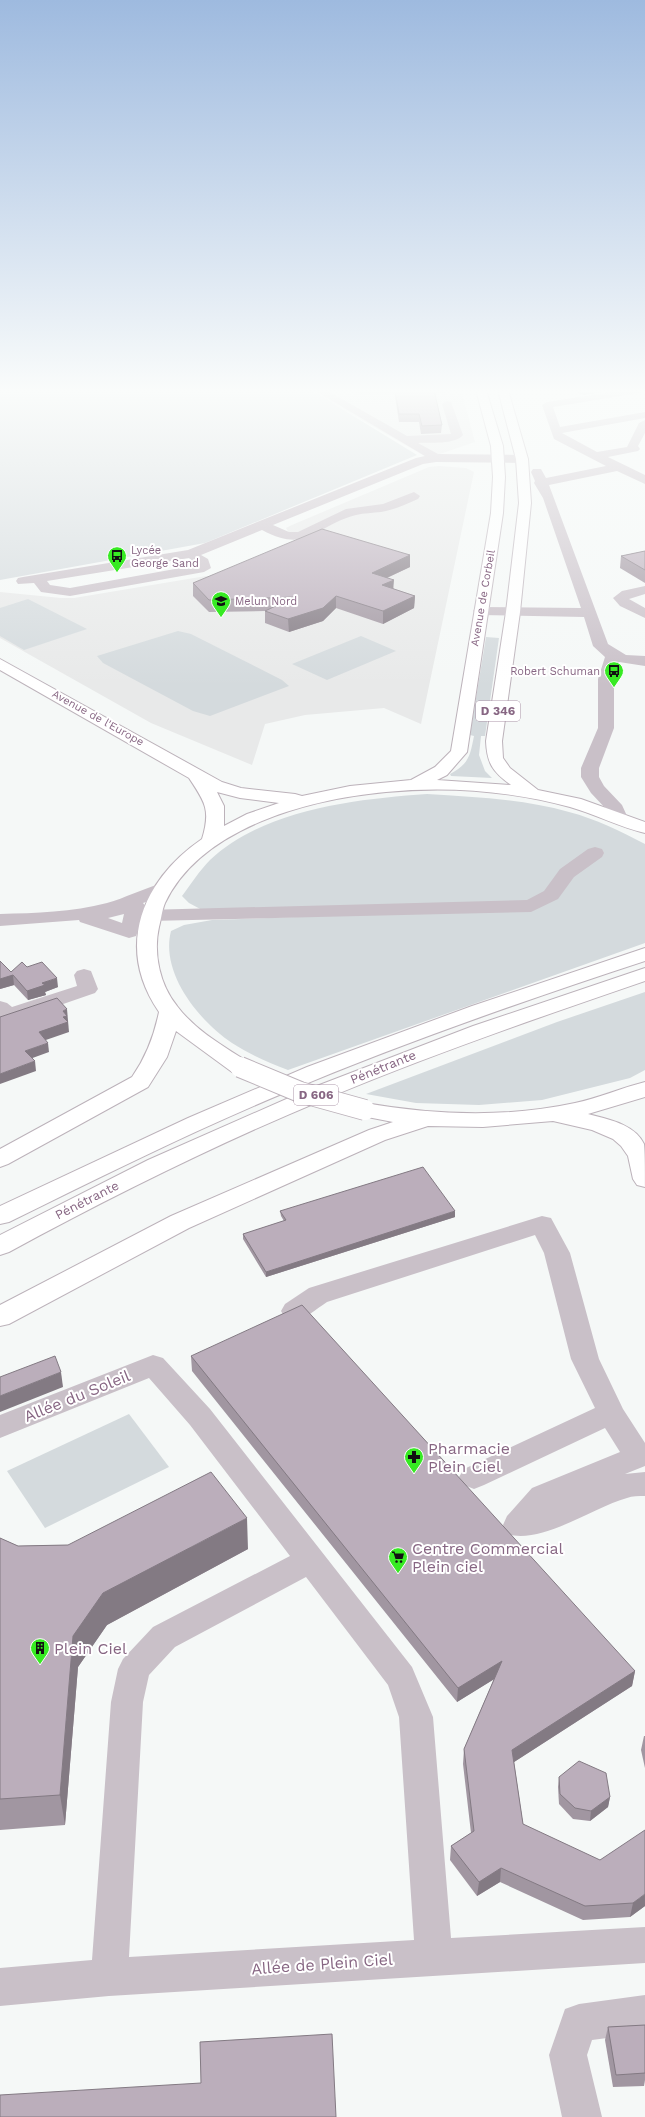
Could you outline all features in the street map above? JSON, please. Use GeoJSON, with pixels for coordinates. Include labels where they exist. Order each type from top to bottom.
{"type":"FeatureCollection","features":[{"type":"Feature","properties":{"kind":"main road","name":"Avenue de Corbeil"},"geometry":{"type":"LineString","coordinates":[[414,786],[441,771],[459,752],[480,611],[497,513],[499,489]]}},
{"type":"Feature","properties":{"kind":"main road","name":"D 346"},"geometry":{"type":"LineString","coordinates":[[524,489],[525,503],[514,612],[494,741],[495,758],[503,771],[532,793]]}},
{"type":"Feature","properties":{"kind":"main road","name":"Avenue de l'Europe"},"geometry":{"type":"LineString","coordinates":[[0,664],[216,786],[240,793],[279,799],[309,800]]}},
{"type":"Feature","properties":{"kind":"main road","name":"Avenue de l'Europe"},"geometry":{"type":"LineString","coordinates":[[195,774],[208,789],[216,805],[215,828],[211,840]]}},
{"type":"Feature","properties":{"kind":"main road"},"geometry":{"type":"LineString","coordinates":[[645,828],[618,816],[532,793],[463,786],[414,786],[349,791],[309,800],[264,814],[211,840],[178,867],[160,890],[150,916],[145,953],[156,986],[170,1012],[201,1042],[240,1067],[300,1092],[365,1110],[388,1115],[427,1118],[491,1119],[554,1114],[616,1099],[645,1089]]}},
{"type":"Feature","properties":{"kind":"main road","name":"Pénétrante"},"geometry":{"type":"LineString","coordinates":[[0,1216],[166,1137],[315,1072],[554,984],[645,954]]}},
{"type":"Feature","properties":{"kind":"main road","name":"Pénétrante"},"geometry":{"type":"LineString","coordinates":[[0,1246],[58,1214],[133,1177],[241,1127],[354,1078],[529,1013],[645,974]]}},
{"type":"Feature","properties":{"kind":"main road"},"geometry":{"type":"LineString","coordinates":[[0,1160],[140,1082],[155,1061],[163,1044],[170,1012]]}},
{"type":"Feature","properties":{"kind":"main road"},"geometry":{"type":"LineString","coordinates":[[554,1114],[610,1128],[629,1140],[637,1149],[645,1179]]}},
{"type":"Feature","properties":{"kind":"main road"},"geometry":{"type":"LineString","coordinates":[[0,1317],[180,1222],[377,1135],[427,1118]]}},
{"type":"Feature","properties":{"kind":"street"},"geometry":{"type":"LineString","coordinates":[[14,583],[191,554],[352,489]]}},
{"type":"Feature","properties":{"kind":"street"},"geometry":{"type":"LineString","coordinates":[[544,489],[549,498],[601,646],[613,655],[645,661]]}},
{"type":"Feature","properties":{"kind":"street"},"geometry":{"type":"LineString","coordinates":[[262,526],[277,535],[287,537],[305,535],[352,511],[384,508],[414,496]]}},
{"type":"Feature","properties":{"kind":"street"},"geometry":{"type":"LineString","coordinates":[[38,579],[46,589],[70,592],[204,568],[202,562],[191,554]]}},
{"type":"Feature","properties":{"kind":"street"},"geometry":{"type":"LineString","coordinates":[[645,590],[627,594],[620,598],[625,603],[645,614]]}},
{"type":"Feature","properties":{"kind":"street"},"geometry":{"type":"LineString","coordinates":[[480,611],[590,613]]}},
{"type":"Feature","properties":{"kind":"street"},"geometry":{"type":"LineString","coordinates":[[613,655],[606,679],[606,728],[590,768],[590,777],[597,789],[616,809],[618,816]]}},
{"type":"Feature","properties":{"kind":"street"},"geometry":{"type":"LineString","coordinates":[[150,916],[531,906],[551,895],[567,873],[595,853]]}},
{"type":"Feature","properties":{"kind":"street"},"geometry":{"type":"LineString","coordinates":[[0,920],[50,918],[117,906],[160,890]]}},
{"type":"Feature","properties":{"kind":"street"},"geometry":{"type":"LineString","coordinates":[[50,918],[110,934],[145,953]]}},
{"type":"Feature","properties":{"kind":"street"},"geometry":{"type":"LineString","coordinates":[[0,1007],[9,1015],[88,989],[84,975]]}},
{"type":"Feature","properties":{"kind":"street"},"geometry":{"type":"LineString","coordinates":[[294,1311],[318,1295],[542,1224],[558,1253],[585,1359],[611,1413],[641,1455],[542,1496],[518,1525],[552,1517],[624,1486],[645,1484]]}},
{"type":"Feature","properties":{"kind":"street","name":"Allée du Soleil"},"geometry":{"type":"LineString","coordinates":[[0,1427],[153,1366],[200,1417],[310,1560]]}},
{"type":"Feature","properties":{"kind":"street"},"geometry":{"type":"LineString","coordinates":[[474,1477],[611,1413]]}},
{"type":"Feature","properties":{"kind":"street"},"geometry":{"type":"LineString","coordinates":[[109,1977],[127,1702],[134,1669],[164,1637],[310,1560],[401,1677],[416,1717],[434,1957]]}},
{"type":"Feature","properties":{"kind":"street","name":"Allée de Plein Ciel"},"geometry":{"type":"LineString","coordinates":[[0,1987],[47,1977],[109,1977],[645,1945]]}},
{"type":"Feature","properties":{"kind":"street"},"geometry":{"type":"LineString","coordinates":[[582,2117],[568,2055],[579,2023],[645,2014]]}},
{"type":"Feature","properties":{"kind":"shaded area"},"geometry":{"type":"Polygon","coordinates":[[[0,489],[336,489],[205,543],[0,580],[0,489]]]}},
{"type":"Feature","properties":{"kind":"shaded area","name":"Melun Nord"},"geometry":{"type":"Polygon","coordinates":[[[378,489],[470,489],[421,724],[384,708],[305,715],[265,724],[252,765],[151,723],[0,638],[0,592],[74,598],[206,576],[212,577],[310,538],[289,533],[286,528],[378,489]]]}},
{"type":"Feature","properties":{"kind":"shaded area"},"geometry":{"type":"Polygon","coordinates":[[[28,599],[87,629],[24,650],[0,636],[0,608],[28,599]]]}},
{"type":"Feature","properties":{"kind":"shaded area"},"geometry":{"type":"Polygon","coordinates":[[[178,631],[191,634],[282,680],[289,686],[210,716],[193,711],[103,663],[97,656],[178,631]]]}},
{"type":"Feature","properties":{"kind":"shaded area"},"geometry":{"type":"Polygon","coordinates":[[[361,636],[396,651],[327,680],[292,664],[361,636]]]}},
{"type":"Feature","properties":{"kind":"shaded area"},"geometry":{"type":"Polygon","coordinates":[[[486,637],[499,638],[485,736],[481,736],[479,755],[485,771],[492,778],[451,776],[450,774],[465,763],[470,754],[474,736],[470,735],[486,637]]]}},
{"type":"Feature","properties":{"kind":"shaded area"},"geometry":{"type":"Polygon","coordinates":[[[427,794],[517,801],[552,808],[598,822],[645,844],[645,943],[288,1070],[245,1051],[219,1034],[195,1009],[177,979],[171,963],[169,947],[171,931],[184,925],[212,920],[531,909],[534,901],[204,911],[189,903],[182,896],[210,860],[232,843],[257,829],[284,818],[312,810],[371,799],[427,794]]]}},
{"type":"Feature","properties":{"kind":"shaded area"},"geometry":{"type":"Polygon","coordinates":[[[645,992],[645,1070],[630,1078],[542,1100],[479,1105],[416,1103],[366,1094],[557,1022],[645,992]]]}},
{"type":"Feature","properties":{"kind":"shaded area"},"geometry":{"type":"Polygon","coordinates":[[[129,1414],[169,1467],[45,1528],[7,1471],[129,1414]]]}},
{"type":"Feature","properties":{"kind":"building"},"geometry":{"type":"Polygon","coordinates":[[[322,529],[410,555],[372,573],[394,580],[382,585],[415,596],[383,611],[336,596],[323,608],[288,619],[265,611],[295,597],[209,600],[193,583],[322,529]]]}},
{"type":"Feature","properties":{"kind":"building"},"geometry":{"type":"Polygon","coordinates":[[[645,551],[645,570],[621,556],[645,551]]]}},
{"type":"Feature","properties":{"kind":"building"},"geometry":{"type":"Polygon","coordinates":[[[0,961],[11,972],[22,962],[27,967],[42,962],[57,978],[42,983],[45,985],[27,991],[13,975],[0,979],[0,961]]]}},
{"type":"Feature","properties":{"kind":"building"},"geometry":{"type":"Polygon","coordinates":[[[57,998],[67,1009],[63,1011],[67,1016],[63,1017],[68,1022],[39,1032],[48,1043],[25,1051],[35,1061],[0,1074],[0,1017],[57,998]]]}},
{"type":"Feature","properties":{"kind":"building"},"geometry":{"type":"Polygon","coordinates":[[[423,1167],[455,1211],[266,1272],[243,1234],[286,1220],[280,1211],[423,1167]]]}},
{"type":"Feature","properties":{"kind":"building"},"geometry":{"type":"Polygon","coordinates":[[[302,1305],[635,1671],[512,1750],[523,1824],[600,1860],[645,1830],[645,1894],[633,1903],[585,1906],[501,1868],[479,1882],[451,1846],[474,1831],[464,1749],[502,1661],[458,1688],[191,1356],[302,1305]]]}},
{"type":"Feature","properties":{"kind":"building"},"geometry":{"type":"Polygon","coordinates":[[[55,1356],[61,1372],[0,1396],[0,1377],[55,1356]]]}},
{"type":"Feature","properties":{"kind":"building","name":"Plein Ciel"},"geometry":{"type":"Polygon","coordinates":[[[211,1472],[247,1518],[103,1593],[73,1636],[60,1795],[0,1799],[0,1538],[18,1546],[68,1545],[211,1472]]]}},
{"type":"Feature","properties":{"kind":"building"},"geometry":{"type":"Polygon","coordinates":[[[579,1761],[606,1773],[610,1797],[591,1811],[575,1808],[560,1794],[559,1777],[579,1761]]]}},
{"type":"Feature","properties":{"kind":"building"},"geometry":{"type":"Polygon","coordinates":[[[645,2025],[645,2073],[616,2075],[608,2027],[645,2025]]]}},
{"type":"Feature","properties":{"kind":"building"},"geometry":{"type":"Polygon","coordinates":[[[332,2034],[336,2117],[0,2117],[0,2095],[201,2083],[200,2042],[332,2034]]]}},
{"type":"Feature","properties":{"kind":"place","name":"Lycée George Sand"},"geometry":{"type":"Point","coordinates":[117,573]}},
{"type":"Feature","properties":{"kind":"place","name":"Melun Nord"},"geometry":{"type":"Point","coordinates":[221,618]}},
{"type":"Feature","properties":{"kind":"place","name":"Robert Schuman"},"geometry":{"type":"Point","coordinates":[614,688]}},
{"type":"Feature","properties":{"kind":"place","name":"Pharmacie Plein Ciel"},"geometry":{"type":"Point","coordinates":[414,1474]}},
{"type":"Feature","properties":{"kind":"place","name":"Centre Commercial Plein ciel"},"geometry":{"type":"Point","coordinates":[398,1574]}},
{"type":"Feature","properties":{"kind":"place","name":"Plein Ciel"},"geometry":{"type":"Point","coordinates":[40,1665]}}]}
